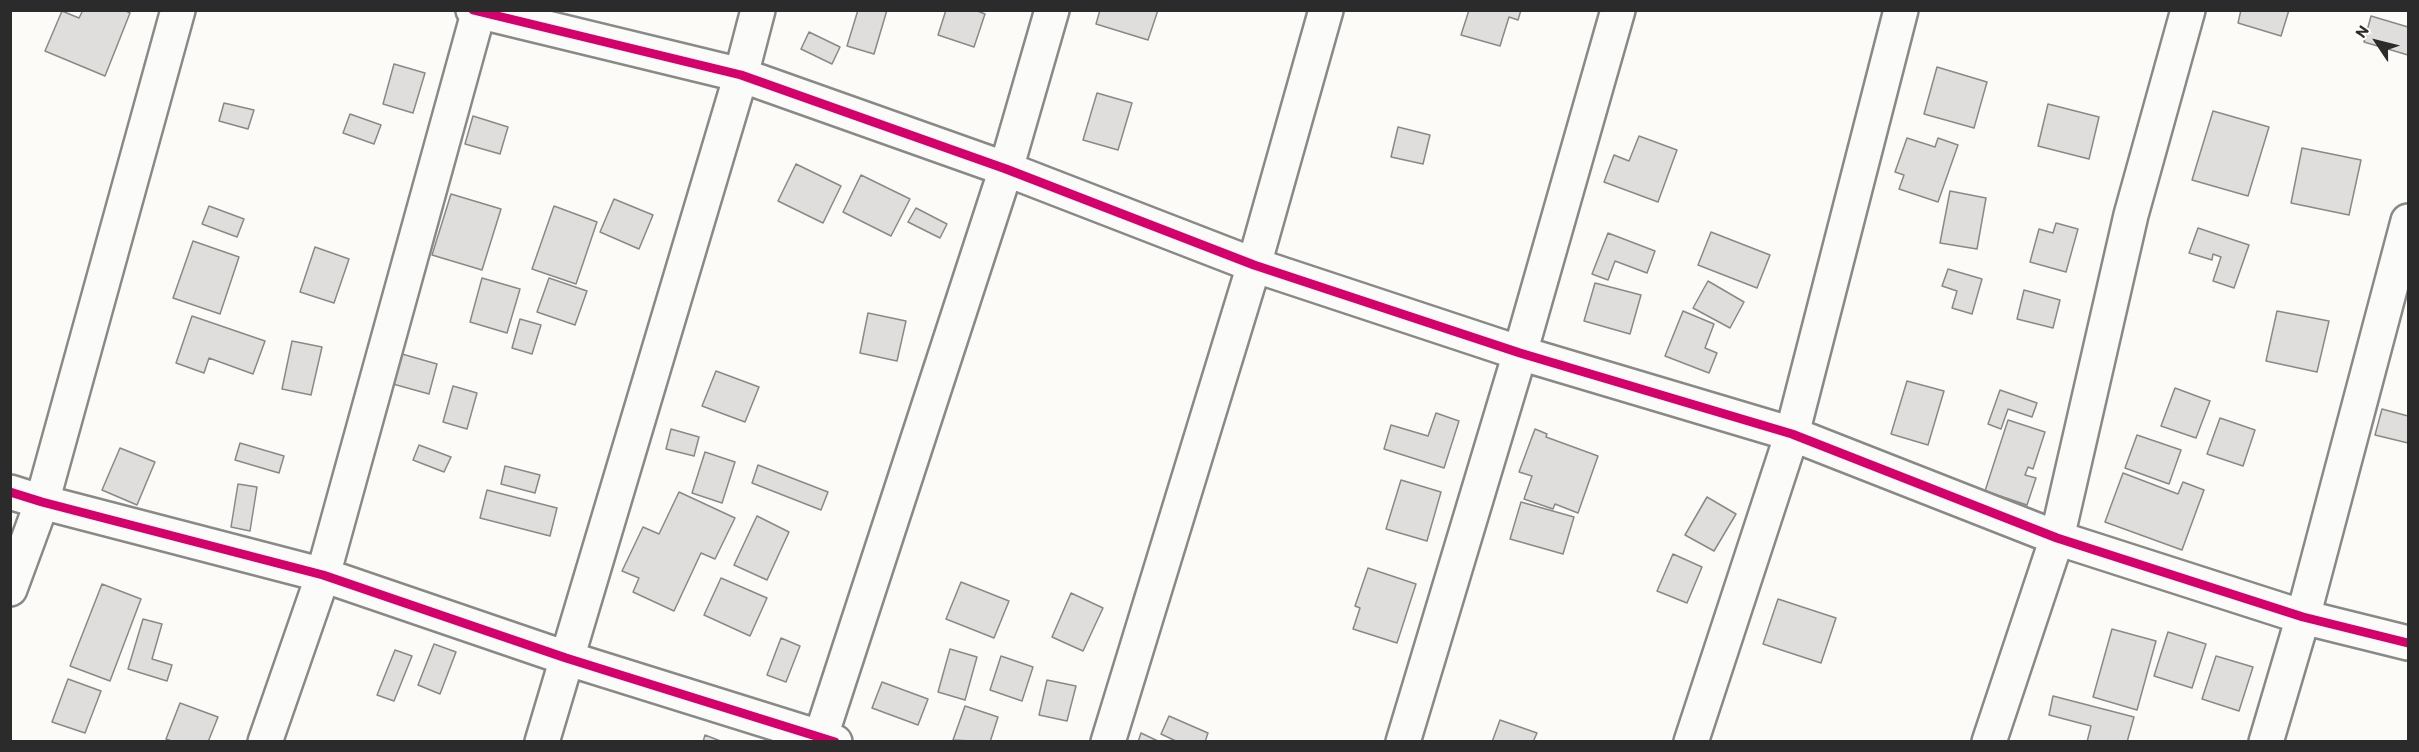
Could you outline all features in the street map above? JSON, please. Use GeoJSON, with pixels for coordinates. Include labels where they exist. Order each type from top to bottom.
{"type":"FeatureCollection","features":[{"type":"Feature","properties":{"kind":"street"},"geometry":{"type":"LineString","coordinates":[[10,589],[42,502],[178,10]]}},
{"type":"Feature","properties":{"kind":"street"},"geometry":{"type":"LineString","coordinates":[[542,741],[741,75],[758,10]]}},
{"type":"Feature","properties":{"kind":"street"},"geometry":{"type":"LineString","coordinates":[[10,492],[322,575],[566,658],[825,740],[1006,169],[1052,10]]}},
{"type":"Feature","properties":{"kind":"street"},"geometry":{"type":"LineString","coordinates":[[1108,741],[1254,265],[1326,10]]}},
{"type":"Feature","properties":{"kind":"street"},"geometry":{"type":"LineString","coordinates":[[1402,741],[1520,353],[1617,10]]}},
{"type":"Feature","properties":{"kind":"street"},"geometry":{"type":"LineString","coordinates":[[1691,741],[1792,434],[1901,10]]}},
{"type":"Feature","properties":{"kind":"street"},"geometry":{"type":"LineString","coordinates":[[1989,741],[2057,538],[2131,215],[2188,10]]}},
{"type":"Feature","properties":{"kind":"street"},"geometry":{"type":"LineString","coordinates":[[265,741],[322,575],[477,11],[741,75],[1006,169],[1254,265],[1520,353],[1792,434],[2057,538],[2303,617],[2409,643]]}},
{"type":"Feature","properties":{"kind":"street"},"geometry":{"type":"LineString","coordinates":[[2266,741],[2303,617],[2409,221]]}},
{"type":"Feature","properties":{"kind":"building"},"geometry":{"type":"Polygon","coordinates":[[[83,10],[124,10],[130,13],[105,76],[45,51],[62,11],[79,18],[83,10]]]}},
{"type":"Feature","properties":{"kind":"building"},"geometry":{"type":"Polygon","coordinates":[[[858,10],[887,10],[874,54],[847,46],[858,10]]]}},
{"type":"Feature","properties":{"kind":"building"},"geometry":{"type":"Polygon","coordinates":[[[946,10],[975,10],[985,14],[974,47],[938,35],[946,10]]]}},
{"type":"Feature","properties":{"kind":"building"},"geometry":{"type":"Polygon","coordinates":[[[1100,10],[1158,10],[1148,40],[1096,24],[1100,10]]]}},
{"type":"Feature","properties":{"kind":"building"},"geometry":{"type":"Polygon","coordinates":[[[1469,10],[1521,10],[1518,20],[1509,17],[1500,46],[1461,35],[1469,10]]]}},
{"type":"Feature","properties":{"kind":"building"},"geometry":{"type":"Polygon","coordinates":[[[2241,10],[2289,10],[2281,36],[2238,23],[2241,10]]]}},
{"type":"Feature","properties":{"kind":"building"},"geometry":{"type":"Polygon","coordinates":[[[2371,16],[2408,27],[2408,55],[2364,42],[2371,16]]]}},
{"type":"Feature","properties":{"kind":"building"},"geometry":{"type":"Polygon","coordinates":[[[809,32],[840,47],[832,64],[801,49],[809,32]]]}},
{"type":"Feature","properties":{"kind":"building"},"geometry":{"type":"Polygon","coordinates":[[[394,64],[425,73],[413,113],[383,104],[394,64]]]}},
{"type":"Feature","properties":{"kind":"building"},"geometry":{"type":"Polygon","coordinates":[[[1937,67],[1987,82],[1974,128],[1924,114],[1937,67]]]}},
{"type":"Feature","properties":{"kind":"building"},"geometry":{"type":"Polygon","coordinates":[[[1097,93],[1132,103],[1118,150],[1083,140],[1097,93]]]}},
{"type":"Feature","properties":{"kind":"building"},"geometry":{"type":"Polygon","coordinates":[[[224,103],[254,110],[248,129],[219,121],[224,103]]]}},
{"type":"Feature","properties":{"kind":"building"},"geometry":{"type":"Polygon","coordinates":[[[2048,104],[2099,117],[2089,159],[2038,146],[2048,104]]]}},
{"type":"Feature","properties":{"kind":"building"},"geometry":{"type":"Polygon","coordinates":[[[2213,111],[2269,127],[2248,196],[2192,180],[2213,111]]]}},
{"type":"Feature","properties":{"kind":"building"},"geometry":{"type":"Polygon","coordinates":[[[350,114],[381,125],[374,144],[343,133],[350,114]]]}},
{"type":"Feature","properties":{"kind":"building"},"geometry":{"type":"Polygon","coordinates":[[[473,116],[508,127],[500,154],[465,144],[473,116]]]}},
{"type":"Feature","properties":{"kind":"building"},"geometry":{"type":"Polygon","coordinates":[[[1398,127],[1430,135],[1423,164],[1391,157],[1398,127]]]}},
{"type":"Feature","properties":{"kind":"building"},"geometry":{"type":"Polygon","coordinates":[[[1639,136],[1677,150],[1658,202],[1604,182],[1614,155],[1629,161],[1639,136]]]}},
{"type":"Feature","properties":{"kind":"building"},"geometry":{"type":"Polygon","coordinates":[[[1907,138],[1935,147],[1938,138],[1958,145],[1938,202],[1899,189],[1904,175],[1895,172],[1907,138]]]}},
{"type":"Feature","properties":{"kind":"building"},"geometry":{"type":"Polygon","coordinates":[[[2302,148],[2361,160],[2349,215],[2291,203],[2302,148]]]}},
{"type":"Feature","properties":{"kind":"building"},"geometry":{"type":"Polygon","coordinates":[[[796,164],[841,186],[823,223],[778,201],[796,164]]]}},
{"type":"Feature","properties":{"kind":"building"},"geometry":{"type":"Polygon","coordinates":[[[861,175],[910,199],[891,236],[843,212],[861,175]]]}},
{"type":"Feature","properties":{"kind":"building"},"geometry":{"type":"Polygon","coordinates":[[[1950,191],[1986,198],[1977,249],[1940,243],[1950,191]]]}},
{"type":"Feature","properties":{"kind":"building"},"geometry":{"type":"Polygon","coordinates":[[[451,194],[501,209],[482,270],[432,255],[451,194]]]}},
{"type":"Feature","properties":{"kind":"building"},"geometry":{"type":"Polygon","coordinates":[[[614,199],[653,215],[639,249],[600,232],[614,199]]]}},
{"type":"Feature","properties":{"kind":"building"},"geometry":{"type":"Polygon","coordinates":[[[209,206],[244,219],[237,237],[202,224],[209,206]]]}},
{"type":"Feature","properties":{"kind":"building"},"geometry":{"type":"Polygon","coordinates":[[[554,206],[597,222],[576,284],[532,269],[554,206]]]}},
{"type":"Feature","properties":{"kind":"building"},"geometry":{"type":"Polygon","coordinates":[[[916,208],[947,224],[940,238],[908,222],[916,208]]]}},
{"type":"Feature","properties":{"kind":"building"},"geometry":{"type":"Polygon","coordinates":[[[2056,223],[2078,229],[2066,272],[2030,262],[2039,229],[2053,233],[2056,223]]]}},
{"type":"Feature","properties":{"kind":"building"},"geometry":{"type":"Polygon","coordinates":[[[2198,228],[2249,245],[2234,288],[2213,281],[2221,257],[2213,254],[2212,260],[2189,253],[2198,228]]]}},
{"type":"Feature","properties":{"kind":"building"},"geometry":{"type":"Polygon","coordinates":[[[1711,232],[1770,255],[1757,288],[1698,265],[1711,232]]]}},
{"type":"Feature","properties":{"kind":"building"},"geometry":{"type":"Polygon","coordinates":[[[1608,233],[1655,251],[1647,273],[1615,261],[1608,280],[1592,274],[1608,233]]]}},
{"type":"Feature","properties":{"kind":"building"},"geometry":{"type":"Polygon","coordinates":[[[193,241],[239,257],[220,314],[173,298],[193,241]]]}},
{"type":"Feature","properties":{"kind":"building"},"geometry":{"type":"Polygon","coordinates":[[[315,247],[349,259],[334,303],[300,292],[315,247]]]}},
{"type":"Feature","properties":{"kind":"building"},"geometry":{"type":"Polygon","coordinates":[[[1948,269],[1982,279],[1972,314],[1952,308],[1957,291],[1942,286],[1948,269]]]}},
{"type":"Feature","properties":{"kind":"building"},"geometry":{"type":"Polygon","coordinates":[[[482,278],[520,289],[507,333],[470,322],[482,278]]]}},
{"type":"Feature","properties":{"kind":"building"},"geometry":{"type":"Polygon","coordinates":[[[549,278],[587,291],[575,325],[537,312],[549,278]]]}},
{"type":"Feature","properties":{"kind":"building"},"geometry":{"type":"Polygon","coordinates":[[[1708,281],[1744,302],[1730,328],[1693,308],[1708,281]]]}},
{"type":"Feature","properties":{"kind":"building"},"geometry":{"type":"Polygon","coordinates":[[[1595,283],[1641,295],[1630,334],[1584,321],[1595,283]]]}},
{"type":"Feature","properties":{"kind":"building"},"geometry":{"type":"Polygon","coordinates":[[[2024,290],[2060,300],[2053,328],[2017,319],[2024,290]]]}},
{"type":"Feature","properties":{"kind":"building"},"geometry":{"type":"Polygon","coordinates":[[[1683,311],[1714,324],[1705,348],[1717,353],[1709,373],[1665,356],[1683,311]]]}},
{"type":"Feature","properties":{"kind":"building"},"geometry":{"type":"Polygon","coordinates":[[[2277,311],[2329,321],[2317,372],[2266,361],[2277,311]]]}},
{"type":"Feature","properties":{"kind":"building"},"geometry":{"type":"Polygon","coordinates":[[[868,313],[906,321],[897,361],[860,353],[868,313]]]}},
{"type":"Feature","properties":{"kind":"building"},"geometry":{"type":"Polygon","coordinates":[[[192,316],[265,341],[253,374],[209,358],[204,373],[176,363],[192,316]]]}},
{"type":"Feature","properties":{"kind":"building"},"geometry":{"type":"Polygon","coordinates":[[[520,319],[541,325],[532,354],[512,348],[520,319]]]}},
{"type":"Feature","properties":{"kind":"building"},"geometry":{"type":"Polygon","coordinates":[[[292,341],[322,347],[311,395],[282,389],[292,341]]]}},
{"type":"Feature","properties":{"kind":"building"},"geometry":{"type":"Polygon","coordinates":[[[402,354],[437,364],[429,394],[393,384],[402,354]]]}},
{"type":"Feature","properties":{"kind":"building"},"geometry":{"type":"Polygon","coordinates":[[[716,371],[759,387],[745,422],[702,406],[716,371]]]}},
{"type":"Feature","properties":{"kind":"building"},"geometry":{"type":"Polygon","coordinates":[[[1907,381],[1944,391],[1928,445],[1891,434],[1907,381]]]}},
{"type":"Feature","properties":{"kind":"building"},"geometry":{"type":"Polygon","coordinates":[[[453,386],[477,393],[467,429],[443,422],[453,386]]]}},
{"type":"Feature","properties":{"kind":"building"},"geometry":{"type":"Polygon","coordinates":[[[2175,388],[2210,401],[2196,438],[2161,426],[2175,388]]]}},
{"type":"Feature","properties":{"kind":"building"},"geometry":{"type":"Polygon","coordinates":[[[2000,390],[2037,403],[2032,417],[2008,409],[2001,429],[1988,424],[2000,390]]]}},
{"type":"Feature","properties":{"kind":"building"},"geometry":{"type":"Polygon","coordinates":[[[2382,409],[2408,416],[2408,443],[2375,435],[2382,409]]]}},
{"type":"Feature","properties":{"kind":"building"},"geometry":{"type":"Polygon","coordinates":[[[1436,413],[1459,421],[1444,468],[1384,449],[1391,425],[1428,436],[1436,413]]]}},
{"type":"Feature","properties":{"kind":"building"},"geometry":{"type":"Polygon","coordinates":[[[2220,418],[2255,430],[2243,466],[2207,454],[2220,418]]]}},
{"type":"Feature","properties":{"kind":"building"},"geometry":{"type":"Polygon","coordinates":[[[2008,420],[2045,432],[2033,469],[2028,467],[2025,475],[2036,478],[2027,505],[1985,491],[2008,420]]]}},
{"type":"Feature","properties":{"kind":"building"},"geometry":{"type":"Polygon","coordinates":[[[671,429],[699,437],[694,456],[666,449],[671,429]]]}},
{"type":"Feature","properties":{"kind":"building"},"geometry":{"type":"Polygon","coordinates":[[[1535,429],[1547,434],[1546,437],[1598,456],[1578,513],[1555,504],[1553,509],[1524,499],[1532,476],[1519,472],[1535,429]]]}},
{"type":"Feature","properties":{"kind":"building"},"geometry":{"type":"Polygon","coordinates":[[[2137,435],[2181,450],[2169,484],[2125,468],[2137,435]]]}},
{"type":"Feature","properties":{"kind":"building"},"geometry":{"type":"Polygon","coordinates":[[[240,443],[284,456],[279,473],[235,460],[240,443]]]}},
{"type":"Feature","properties":{"kind":"building"},"geometry":{"type":"Polygon","coordinates":[[[419,445],[451,457],[444,472],[413,460],[419,445]]]}},
{"type":"Feature","properties":{"kind":"building"},"geometry":{"type":"Polygon","coordinates":[[[120,448],[155,462],[137,505],[102,490],[120,448]]]}},
{"type":"Feature","properties":{"kind":"building"},"geometry":{"type":"Polygon","coordinates":[[[705,452],[735,462],[722,503],[692,493],[705,452]]]}},
{"type":"Feature","properties":{"kind":"building"},"geometry":{"type":"Polygon","coordinates":[[[758,465],[828,492],[821,510],[752,483],[758,465]]]}},
{"type":"Feature","properties":{"kind":"building"},"geometry":{"type":"Polygon","coordinates":[[[505,466],[540,475],[535,493],[501,484],[505,466]]]}},
{"type":"Feature","properties":{"kind":"building"},"geometry":{"type":"Polygon","coordinates":[[[2123,473],[2178,494],[2183,482],[2204,490],[2182,550],[2105,522],[2123,473]]]}},
{"type":"Feature","properties":{"kind":"building"},"geometry":{"type":"Polygon","coordinates":[[[1401,480],[1441,492],[1427,541],[1386,529],[1401,480]]]}},
{"type":"Feature","properties":{"kind":"building"},"geometry":{"type":"Polygon","coordinates":[[[238,484],[257,487],[250,531],[231,527],[238,484]]]}},
{"type":"Feature","properties":{"kind":"building"},"geometry":{"type":"Polygon","coordinates":[[[487,490],[557,508],[550,536],[480,518],[487,490]]]}},
{"type":"Feature","properties":{"kind":"building"},"geometry":{"type":"Polygon","coordinates":[[[679,492],[735,518],[715,559],[701,553],[674,611],[633,592],[639,578],[622,571],[643,527],[659,534],[679,492]]]}},
{"type":"Feature","properties":{"kind":"building"},"geometry":{"type":"Polygon","coordinates":[[[1707,497],[1736,514],[1714,551],[1685,535],[1707,497]]]}},
{"type":"Feature","properties":{"kind":"building"},"geometry":{"type":"Polygon","coordinates":[[[1521,502],[1574,517],[1563,554],[1510,539],[1521,502]]]}},
{"type":"Feature","properties":{"kind":"building"},"geometry":{"type":"Polygon","coordinates":[[[757,516],[789,532],[767,580],[734,565],[757,516]]]}},
{"type":"Feature","properties":{"kind":"building"},"geometry":{"type":"Polygon","coordinates":[[[1673,554],[1702,567],[1687,603],[1657,591],[1673,554]]]}},
{"type":"Feature","properties":{"kind":"building"},"geometry":{"type":"Polygon","coordinates":[[[1368,568],[1416,584],[1397,643],[1353,629],[1360,608],[1355,606],[1368,568]]]}},
{"type":"Feature","properties":{"kind":"building"},"geometry":{"type":"Polygon","coordinates":[[[721,578],[767,598],[750,636],[704,615],[721,578]]]}},
{"type":"Feature","properties":{"kind":"building"},"geometry":{"type":"Polygon","coordinates":[[[961,582],[1009,601],[994,638],[946,619],[961,582]]]}},
{"type":"Feature","properties":{"kind":"building"},"geometry":{"type":"Polygon","coordinates":[[[102,584],[141,599],[110,681],[70,666],[102,584]]]}},
{"type":"Feature","properties":{"kind":"building"},"geometry":{"type":"Polygon","coordinates":[[[1071,593],[1103,608],[1083,651],[1052,637],[1071,593]]]}},
{"type":"Feature","properties":{"kind":"building"},"geometry":{"type":"Polygon","coordinates":[[[1778,599],[1836,618],[1821,663],[1763,644],[1778,599]]]}},
{"type":"Feature","properties":{"kind":"building"},"geometry":{"type":"Polygon","coordinates":[[[143,619],[162,624],[152,659],[172,665],[167,681],[128,669],[143,619]]]}},
{"type":"Feature","properties":{"kind":"building"},"geometry":{"type":"Polygon","coordinates":[[[2112,629],[2156,641],[2137,710],[2093,697],[2112,629]]]}},
{"type":"Feature","properties":{"kind":"building"},"geometry":{"type":"Polygon","coordinates":[[[2168,632],[2206,644],[2192,688],[2154,676],[2168,632]]]}},
{"type":"Feature","properties":{"kind":"building"},"geometry":{"type":"Polygon","coordinates":[[[781,638],[800,646],[786,682],[767,675],[781,638]]]}},
{"type":"Feature","properties":{"kind":"building"},"geometry":{"type":"Polygon","coordinates":[[[434,644],[456,652],[440,694],[418,685],[434,644]]]}},
{"type":"Feature","properties":{"kind":"building"},"geometry":{"type":"Polygon","coordinates":[[[950,649],[977,657],[965,700],[938,692],[950,649]]]}},
{"type":"Feature","properties":{"kind":"building"},"geometry":{"type":"Polygon","coordinates":[[[395,650],[412,656],[394,701],[377,695],[395,650]]]}},
{"type":"Feature","properties":{"kind":"building"},"geometry":{"type":"Polygon","coordinates":[[[1001,656],[1033,667],[1022,701],[990,690],[1001,656]]]}},
{"type":"Feature","properties":{"kind":"building"},"geometry":{"type":"Polygon","coordinates":[[[2216,656],[2253,667],[2239,711],[2202,699],[2216,656]]]}},
{"type":"Feature","properties":{"kind":"building"},"geometry":{"type":"Polygon","coordinates":[[[68,679],[101,691],[85,733],[52,722],[68,679]]]}},
{"type":"Feature","properties":{"kind":"building"},"geometry":{"type":"Polygon","coordinates":[[[1047,680],[1076,686],[1067,721],[1039,715],[1047,680]]]}},
{"type":"Feature","properties":{"kind":"building"},"geometry":{"type":"Polygon","coordinates":[[[882,682],[928,699],[918,725],[872,708],[882,682]]]}},
{"type":"Feature","properties":{"kind":"building"},"geometry":{"type":"Polygon","coordinates":[[[2053,696],[2134,717],[2127,742],[2087,742],[2091,726],[2049,715],[2053,696]]]}},
{"type":"Feature","properties":{"kind":"building"},"geometry":{"type":"Polygon","coordinates":[[[180,703],[218,717],[208,742],[174,742],[166,739],[180,703]]]}},
{"type":"Feature","properties":{"kind":"building"},"geometry":{"type":"Polygon","coordinates":[[[965,706],[998,717],[990,742],[953,740],[965,706]]]}},
{"type":"Feature","properties":{"kind":"building"},"geometry":{"type":"Polygon","coordinates":[[[1169,716],[1208,733],[1205,742],[1178,742],[1161,734],[1169,716]]]}},
{"type":"Feature","properties":{"kind":"building"},"geometry":{"type":"Polygon","coordinates":[[[1500,720],[1537,733],[1533,742],[1492,742],[1500,720]]]}},
{"type":"Feature","properties":{"kind":"building"},"geometry":{"type":"Polygon","coordinates":[[[1141,733],[1160,742],[1138,742],[1141,733]]]}},
{"type":"Feature","properties":{"kind":"building"},"geometry":{"type":"Polygon","coordinates":[[[705,735],[723,742],[703,742],[705,735]]]}},
{"type":"Feature","properties":{"kind":"cycle path"},"geometry":{"type":"LineString","coordinates":[[473,10],[741,75],[1006,169],[1254,265],[1520,353],[1792,434],[2057,538],[2303,617],[2408,643]]}},
{"type":"Feature","properties":{"kind":"cycle path"},"geometry":{"type":"LineString","coordinates":[[10,492],[323,575],[566,658],[835,742]]}}]}
